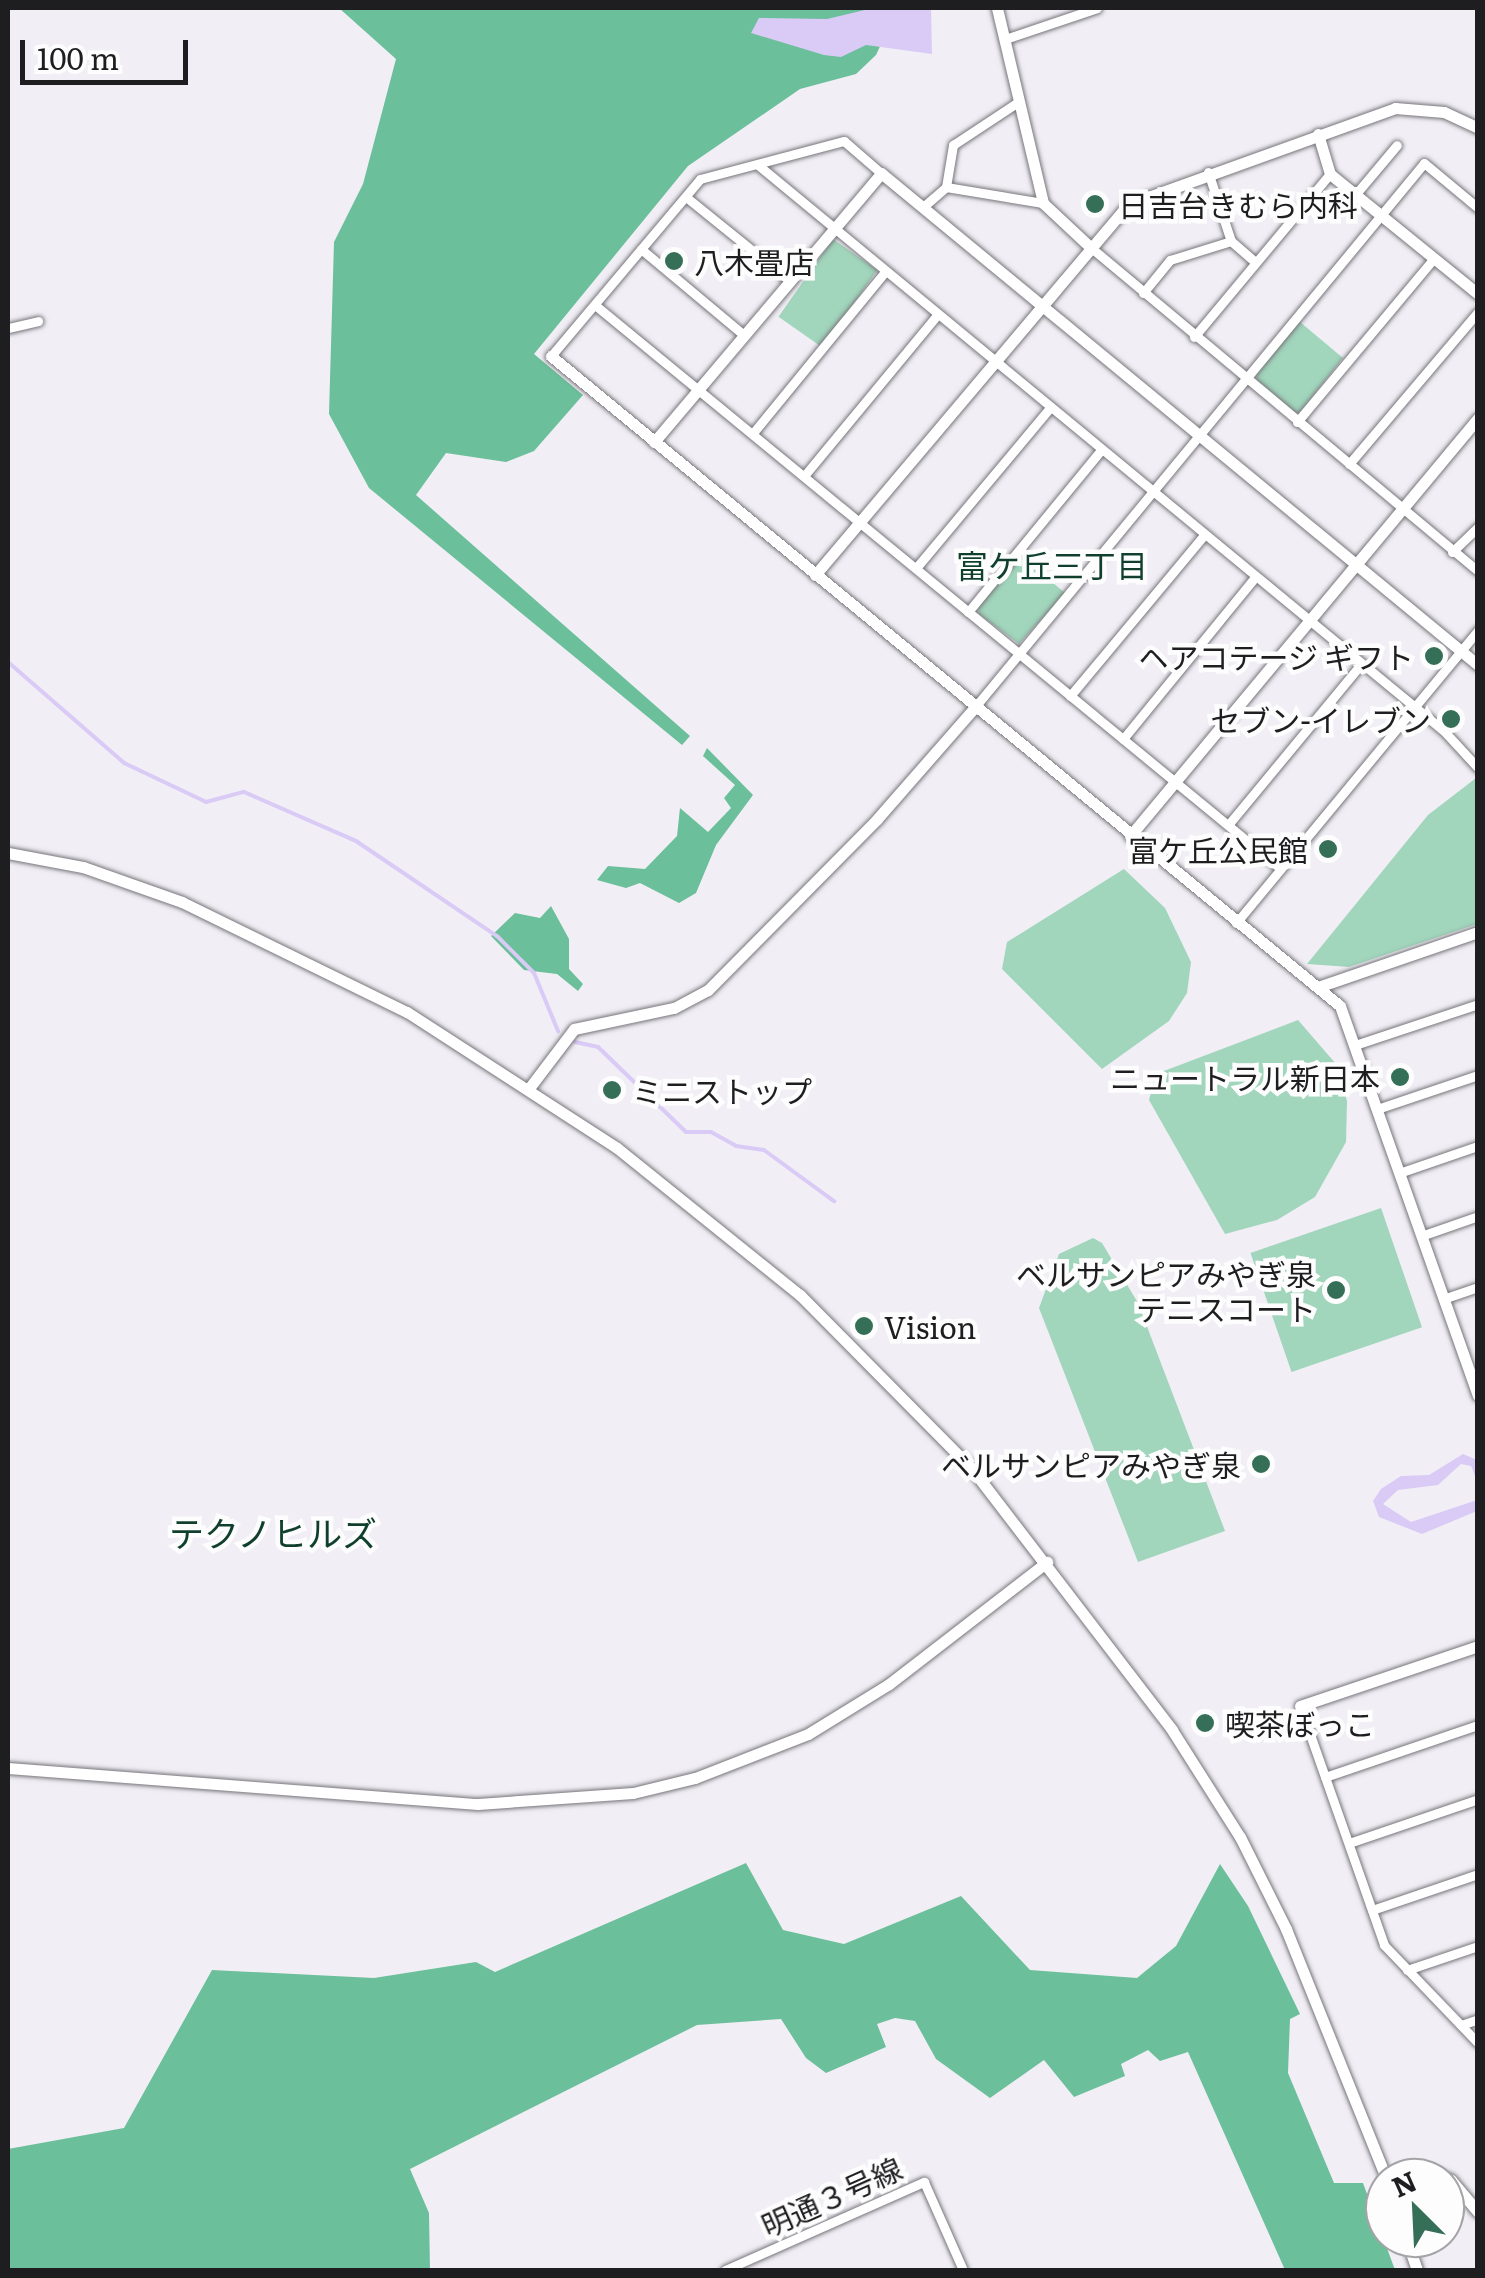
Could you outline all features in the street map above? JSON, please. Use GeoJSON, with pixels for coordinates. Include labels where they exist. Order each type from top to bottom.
{"type":"FeatureCollection","features":[{"type":"Feature","properties":{"kind":"street"},"geometry":{"type":"LineString","coordinates":[[997,8],[1044,203],[1194,337],[1478,571]]}},
{"type":"Feature","properties":{"kind":"street"},"geometry":{"type":"LineString","coordinates":[[1073,8],[1076,20]]}},
{"type":"Feature","properties":{"kind":"street"},"geometry":{"type":"LineString","coordinates":[[1005,38],[1076,20],[1097,8]]}},
{"type":"Feature","properties":{"kind":"street"},"geometry":{"type":"LineString","coordinates":[[923,207],[946,187],[953,145],[1018,102]]}},
{"type":"Feature","properties":{"kind":"street"},"geometry":{"type":"LineString","coordinates":[[815,575],[1088,246],[1129,204],[1318,134],[1408,108],[1444,112],[1478,128]]}},
{"type":"Feature","properties":{"kind":"street"},"geometry":{"type":"LineString","coordinates":[[1318,134],[1330,174],[1478,294]]}},
{"type":"Feature","properties":{"kind":"street"},"geometry":{"type":"LineString","coordinates":[[1478,665],[844,142],[700,179],[551,356],[1340,1006],[1444,1299],[1471,1358],[1478,1395]]}},
{"type":"Feature","properties":{"kind":"street"},"geometry":{"type":"LineString","coordinates":[[1355,194],[1397,144]]}},
{"type":"Feature","properties":{"kind":"street"},"geometry":{"type":"LineString","coordinates":[[530,1087],[574,1030],[674,1008],[708,990],[866,830],[1020,654],[1424,164],[1478,208]]}},
{"type":"Feature","properties":{"kind":"street"},"geometry":{"type":"LineString","coordinates":[[758,165],[1414,707],[1478,768]]}},
{"type":"Feature","properties":{"kind":"street"},"geometry":{"type":"LineString","coordinates":[[1208,172],[1231,241],[1255,262]]}},
{"type":"Feature","properties":{"kind":"street"},"geometry":{"type":"LineString","coordinates":[[654,442],[880,173]]}},
{"type":"Feature","properties":{"kind":"street"},"geometry":{"type":"LineString","coordinates":[[1194,337],[1330,174]]}},
{"type":"Feature","properties":{"kind":"street"},"geometry":{"type":"LineString","coordinates":[[946,187],[1044,203]]}},
{"type":"Feature","properties":{"kind":"street"},"geometry":{"type":"LineString","coordinates":[[686,197],[790,281]]}},
{"type":"Feature","properties":{"kind":"street"},"geometry":{"type":"LineString","coordinates":[[1142,292],[1170,260],[1231,241]]}},
{"type":"Feature","properties":{"kind":"street"},"geometry":{"type":"LineString","coordinates":[[641,250],[744,335]]}},
{"type":"Feature","properties":{"kind":"street"},"geometry":{"type":"LineString","coordinates":[[1296,422],[1434,258]]}},
{"type":"Feature","properties":{"kind":"street"},"geometry":{"type":"LineString","coordinates":[[753,433],[885,272]]}},
{"type":"Feature","properties":{"kind":"street"},"geometry":{"type":"LineString","coordinates":[[595,305],[1280,868]]}},
{"type":"Feature","properties":{"kind":"street"},"geometry":{"type":"LineString","coordinates":[[1350,464],[1478,312]]}},
{"type":"Feature","properties":{"kind":"street"},"geometry":{"type":"LineString","coordinates":[[804,476],[937,315]]}},
{"type":"Feature","properties":{"kind":"street"},"geometry":{"type":"LineString","coordinates":[[8,328],[38,321]]}},
{"type":"Feature","properties":{"kind":"street"},"geometry":{"type":"LineString","coordinates":[[916,568],[1050,408]]}},
{"type":"Feature","properties":{"kind":"street"},"geometry":{"type":"LineString","coordinates":[[1130,836],[1478,418]]}},
{"type":"Feature","properties":{"kind":"street"},"geometry":{"type":"LineString","coordinates":[[968,612],[1100,450]]}},
{"type":"Feature","properties":{"kind":"street"},"geometry":{"type":"LineString","coordinates":[[1452,552],[1478,527]]}},
{"type":"Feature","properties":{"kind":"street"},"geometry":{"type":"LineString","coordinates":[[1070,696],[1204,535]]}},
{"type":"Feature","properties":{"kind":"street"},"geometry":{"type":"LineString","coordinates":[[1122,739],[1256,577]]}},
{"type":"Feature","properties":{"kind":"street"},"geometry":{"type":"LineString","coordinates":[[1236,923],[1478,630]]}},
{"type":"Feature","properties":{"kind":"street"},"geometry":{"type":"LineString","coordinates":[[1228,826],[1361,664]]}},
{"type":"Feature","properties":{"kind":"street"},"geometry":{"type":"LineString","coordinates":[[8,854],[83,867],[198,909],[407,1012],[530,1087],[714,1221],[800,1295],[926,1420],[1048,1562],[1172,1730],[1240,1838],[1286,1929],[1378,2158]]}},
{"type":"Feature","properties":{"kind":"street"},"geometry":{"type":"LineString","coordinates":[[1318,986],[1478,932]]}},
{"type":"Feature","properties":{"kind":"street"},"geometry":{"type":"LineString","coordinates":[[1355,1045],[1478,1004]]}},
{"type":"Feature","properties":{"kind":"street"},"geometry":{"type":"LineString","coordinates":[[1378,1110],[1478,1075]]}},
{"type":"Feature","properties":{"kind":"street"},"geometry":{"type":"LineString","coordinates":[[1399,1174],[1478,1146]]}},
{"type":"Feature","properties":{"kind":"street"},"geometry":{"type":"LineString","coordinates":[[1421,1236],[1478,1216]]}},
{"type":"Feature","properties":{"kind":"street"},"geometry":{"type":"LineString","coordinates":[[1444,1299],[1478,1287]]}},
{"type":"Feature","properties":{"kind":"street"},"geometry":{"type":"LineString","coordinates":[[8,1768],[478,1804],[633,1792],[695,1778],[822,1726],[890,1684],[1048,1562]]}},
{"type":"Feature","properties":{"kind":"street"},"geometry":{"type":"LineString","coordinates":[[1478,1646],[1300,1706],[1384,1945],[1478,2043]]}},
{"type":"Feature","properties":{"kind":"street"},"geometry":{"type":"LineString","coordinates":[[1326,1777],[1478,1725]]}},
{"type":"Feature","properties":{"kind":"street"},"geometry":{"type":"LineString","coordinates":[[1349,1843],[1478,1799]]}},
{"type":"Feature","properties":{"kind":"street"},"geometry":{"type":"LineString","coordinates":[[1372,1910],[1478,1874]]}},
{"type":"Feature","properties":{"kind":"street"},"geometry":{"type":"LineString","coordinates":[[1407,1970],[1478,1946]]}},
{"type":"Feature","properties":{"kind":"street"},"geometry":{"type":"LineString","coordinates":[[1461,2025],[1478,2020]]}},
{"type":"Feature","properties":{"kind":"street","name":"明通３号線"},"geometry":{"type":"LineString","coordinates":[[725,2270],[924,2182],[964,2270]]}},
{"type":"Feature","properties":{"kind":"green space"},"geometry":{"type":"Polygon","coordinates":[[[339,8],[882,8],[883,40],[876,55],[856,74],[800,89],[688,166],[534,354],[583,395],[534,451],[506,462],[446,453],[416,495],[690,736],[682,745],[369,488],[329,414],[334,242],[363,184],[396,59],[339,8]]]}},
{"type":"Feature","properties":{"kind":"green space"},"geometry":{"type":"Polygon","coordinates":[[[833,239],[877,270],[823,348],[779,317],[833,239]]]}},
{"type":"Feature","properties":{"kind":"green space"},"geometry":{"type":"Polygon","coordinates":[[[1300,322],[1343,358],[1300,412],[1291,413],[1257,382],[1256,372],[1300,322]]]}},
{"type":"Feature","properties":{"kind":"green space"},"geometry":{"type":"Polygon","coordinates":[[[1021,556],[1065,593],[1019,644],[979,614],[978,606],[1021,556]]]}},
{"type":"Feature","properties":{"kind":"green space"},"geometry":{"type":"Polygon","coordinates":[[[707,748],[753,795],[716,845],[696,893],[679,903],[640,883],[626,888],[597,880],[608,866],[645,869],[677,836],[680,808],[708,832],[731,808],[724,798],[735,785],[703,756],[707,748]]]}},
{"type":"Feature","properties":{"kind":"green space"},"geometry":{"type":"Polygon","coordinates":[[[1476,778],[1477,924],[1349,967],[1307,964],[1428,815],[1476,778]]]}},
{"type":"Feature","properties":{"kind":"green space"},"geometry":{"type":"Polygon","coordinates":[[[1124,869],[1165,908],[1191,962],[1187,993],[1169,1021],[1102,1069],[1002,969],[1007,942],[1124,869]]]}},
{"type":"Feature","properties":{"kind":"green space"},"geometry":{"type":"Polygon","coordinates":[[[551,906],[569,939],[569,969],[583,984],[578,991],[557,974],[524,970],[491,936],[515,913],[540,918],[551,906]]]}},
{"type":"Feature","properties":{"kind":"green space"},"geometry":{"type":"Polygon","coordinates":[[[1298,1020],[1336,1064],[1347,1101],[1346,1142],[1315,1197],[1277,1220],[1225,1234],[1149,1100],[1156,1074],[1298,1020]]]}},
{"type":"Feature","properties":{"kind":"green space","name":"ベルサンピアみやぎ泉 テニスコート"},"geometry":{"type":"Polygon","coordinates":[[[1381,1208],[1422,1327],[1292,1372],[1251,1253],[1381,1208]]]}},
{"type":"Feature","properties":{"kind":"green space"},"geometry":{"type":"Polygon","coordinates":[[[1093,1238],[1102,1243],[1138,1303],[1225,1531],[1138,1562],[1039,1308],[1059,1254],[1093,1238]]]}},
{"type":"Feature","properties":{"kind":"green space"},"geometry":{"type":"Polygon","coordinates":[[[746,1863],[783,1930],[844,1944],[961,1896],[1030,1970],[1137,1978],[1176,1946],[1220,1864],[1248,1906],[1300,2014],[1290,2019],[1288,2073],[1334,2183],[1363,2183],[1365,2258],[1391,2258],[1395,2270],[1285,2270],[1188,2052],[1160,2061],[1148,2050],[1121,2064],[1125,2076],[1074,2097],[1044,2060],[990,2098],[936,2059],[915,2021],[895,2018],[877,2024],[886,2047],[826,2073],[806,2058],[781,2019],[697,2025],[410,2169],[429,2213],[430,2270],[8,2270],[8,2149],[124,2128],[212,1970],[374,1978],[476,1962],[495,1972],[746,1863]]]}},
{"type":"Feature","properties":{"kind":"shaded area"},"geometry":{"type":"Polygon","coordinates":[[[873,8],[931,8],[932,54],[866,45],[841,57],[751,33],[759,18],[827,19],[873,8]]]}},
{"type":"Feature","properties":{"kind":"shaded area"},"geometry":{"type":"Polygon","coordinates":[[[1463,1454],[1477,1460],[1477,1481],[1471,1466],[1461,1464],[1438,1485],[1398,1490],[1383,1504],[1411,1522],[1477,1500],[1477,1511],[1422,1534],[1379,1517],[1373,1501],[1381,1489],[1401,1476],[1429,1475],[1463,1454]]]}},
{"type":"Feature","properties":{"kind":"waterway"},"geometry":{"type":"LineString","coordinates":[[8,662],[124,763],[206,802],[244,792],[356,841],[497,936],[534,973],[558,1031]]}},
{"type":"Feature","properties":{"kind":"waterway"},"geometry":{"type":"LineString","coordinates":[[575,1042],[598,1047],[686,1132],[711,1132],[736,1146],[764,1150],[834,1201]]}},
{"type":"Feature","properties":{"kind":"place","name":"日吉台きむら内科"},"geometry":{"type":"Point","coordinates":[1095,204]}},
{"type":"Feature","properties":{"kind":"place","name":"八木畳店"},"geometry":{"type":"Point","coordinates":[674,261]}},
{"type":"Feature","properties":{"kind":"place","name":"ヘアコテージ ギフト"},"geometry":{"type":"Point","coordinates":[1434,656]}},
{"type":"Feature","properties":{"kind":"place","name":"セブン-イレブン"},"geometry":{"type":"Point","coordinates":[1451,719]}},
{"type":"Feature","properties":{"kind":"place","name":"富ケ丘公民館"},"geometry":{"type":"Point","coordinates":[1328,849]}},
{"type":"Feature","properties":{"kind":"place","name":"ニュートラル新日本"},"geometry":{"type":"Point","coordinates":[1400,1077]}},
{"type":"Feature","properties":{"kind":"place","name":"ミニストップ"},"geometry":{"type":"Point","coordinates":[612,1090]}},
{"type":"Feature","properties":{"kind":"place","name":"ベルサンピアみやぎ泉 テニスコート"},"geometry":{"type":"Point","coordinates":[1336,1290]}},
{"type":"Feature","properties":{"kind":"place","name":"Vision"},"geometry":{"type":"Point","coordinates":[864,1326]}},
{"type":"Feature","properties":{"kind":"place","name":"ベルサンピアみやぎ泉"},"geometry":{"type":"Point","coordinates":[1261,1464]}},
{"type":"Feature","properties":{"kind":"place","name":"喫茶ぼっこ"},"geometry":{"type":"Point","coordinates":[1205,1723]}},
{"type":"Feature","properties":{"kind":"district","name":"富ケ丘三丁目"},"geometry":{"type":"Point","coordinates":[1052,564]}},
{"type":"Feature","properties":{"kind":"district","name":"テクノヒルズ"},"geometry":{"type":"Point","coordinates":[273,1532]}}]}
